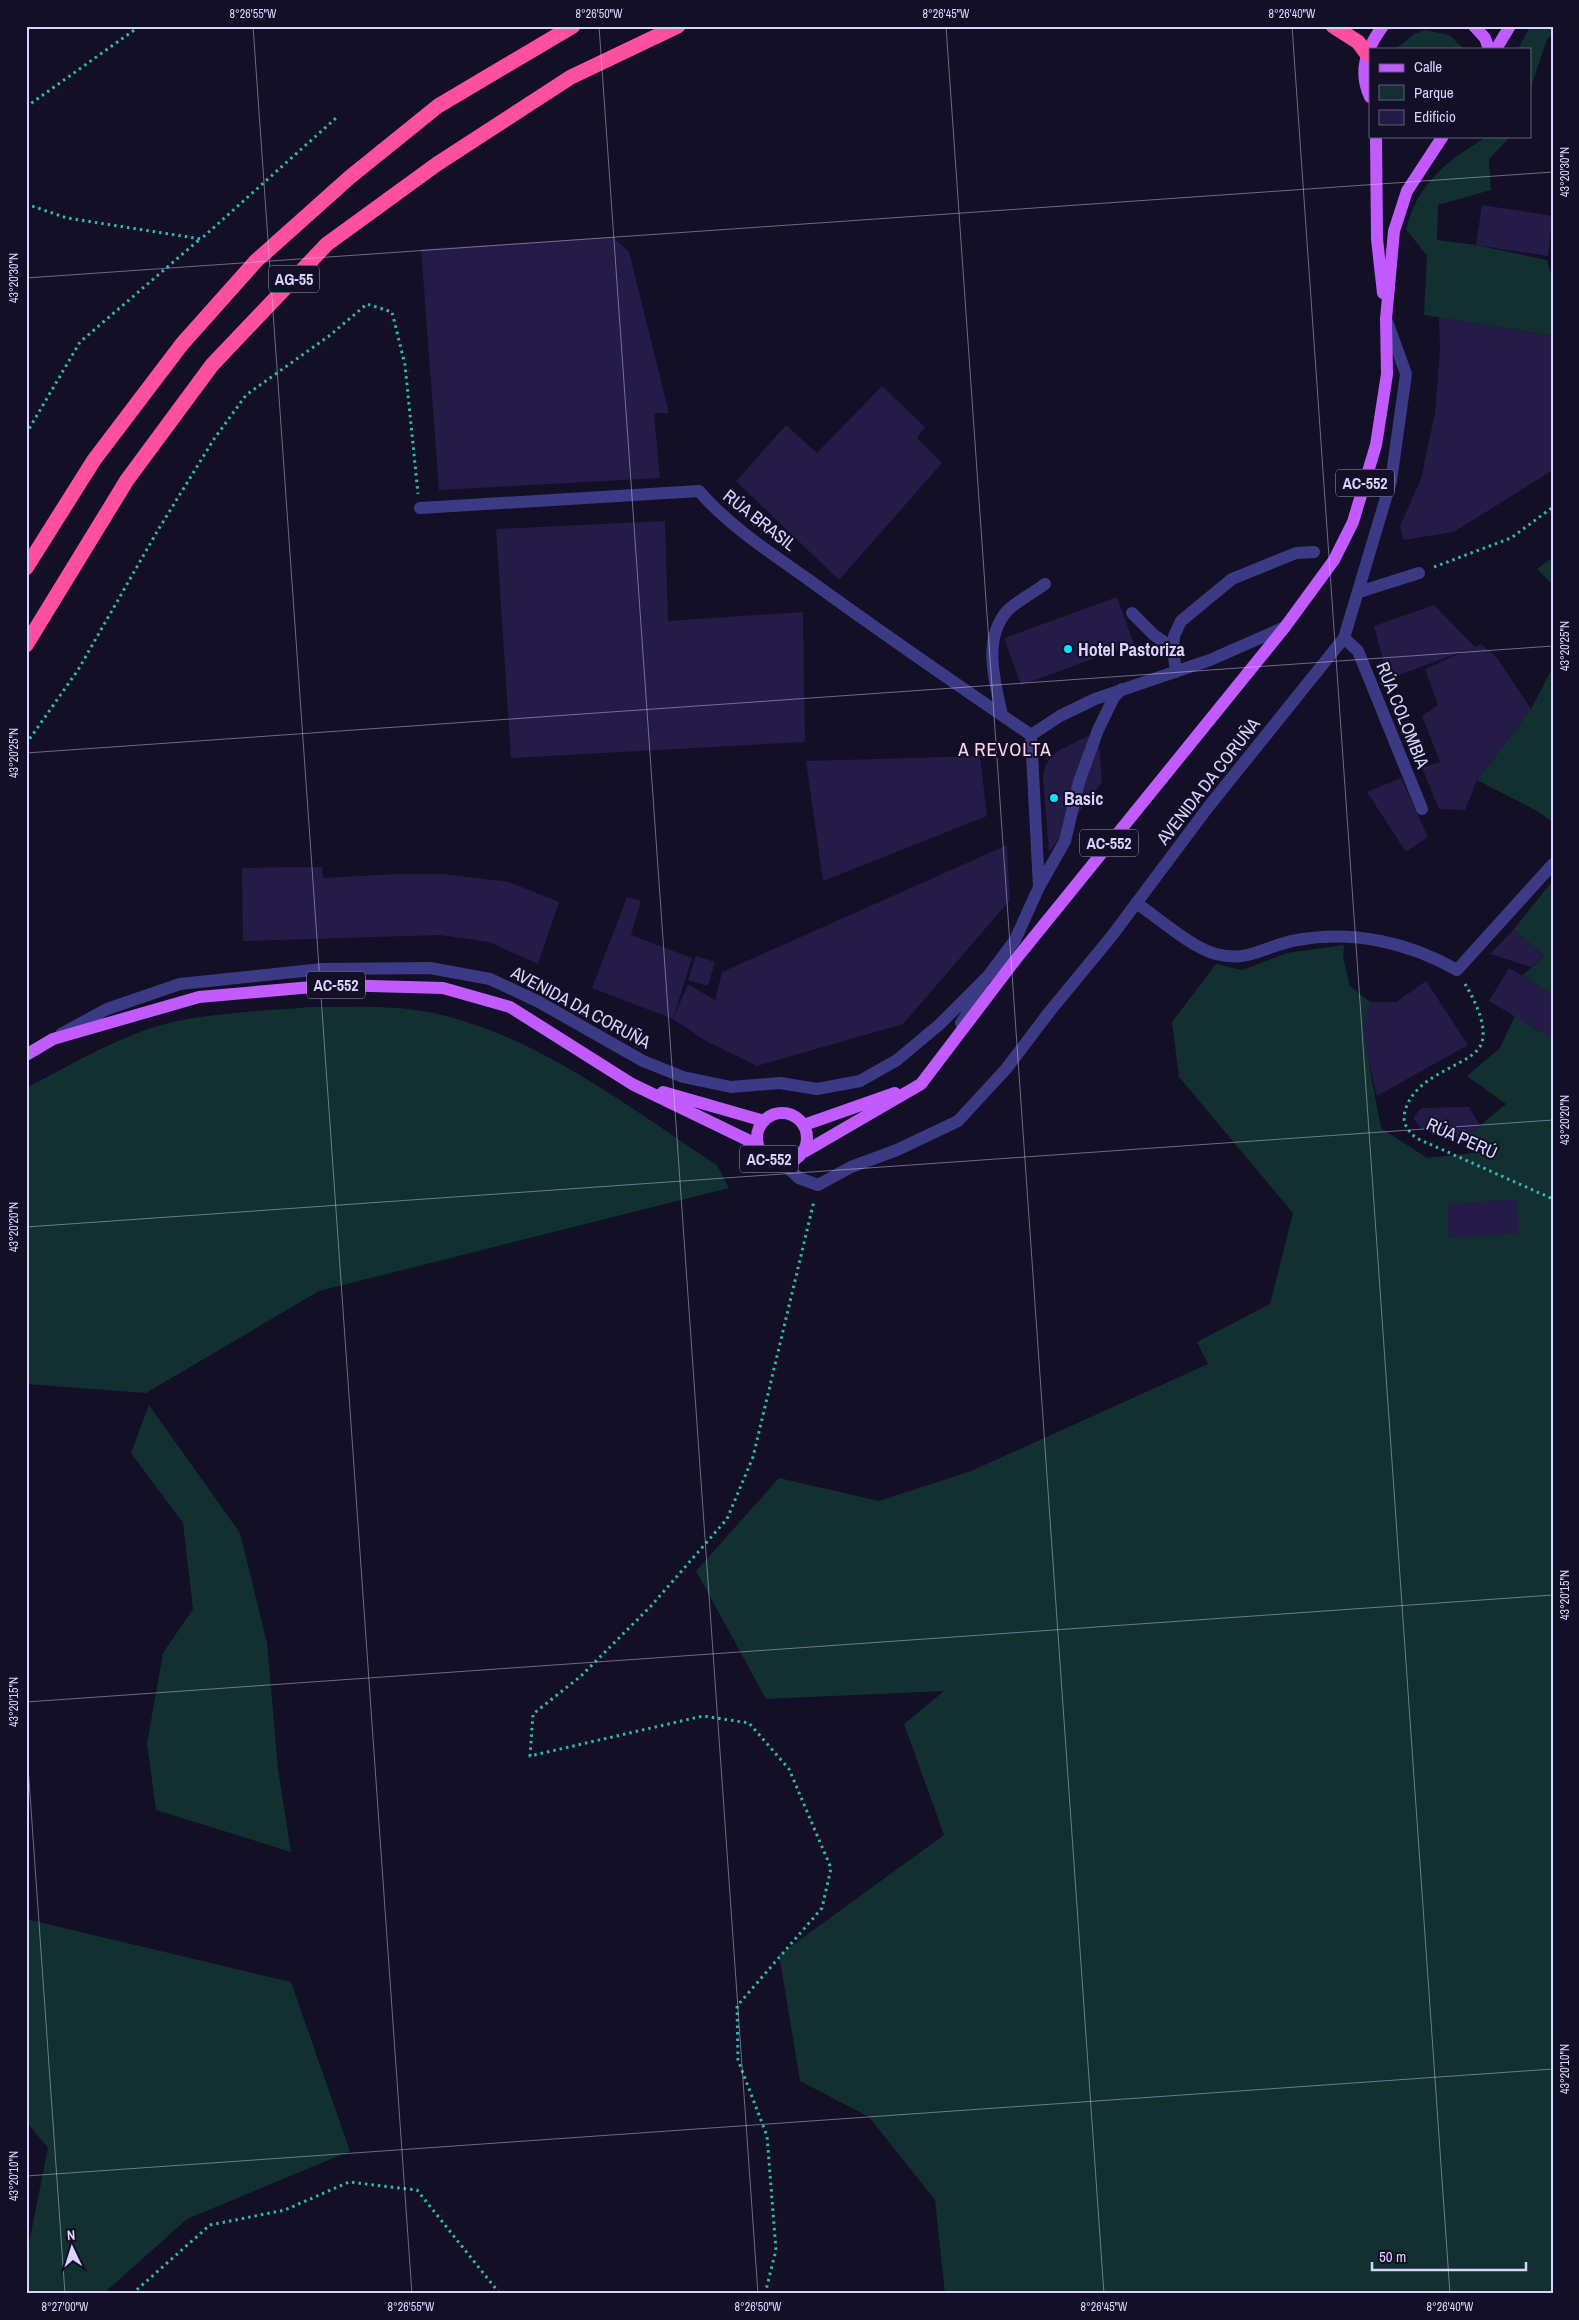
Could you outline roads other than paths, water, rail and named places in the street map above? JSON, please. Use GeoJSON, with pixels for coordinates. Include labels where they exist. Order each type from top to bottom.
{"type":"FeatureCollection","features":[{"type":"Feature","properties":{"kind":"highway","name":"AG-55"},"geometry":{"type":"LineString","coordinates":[[26,568],[94,460],[182,344],[256,261],[350,177],[438,106],[573,26]]}},
{"type":"Feature","properties":{"kind":"highway"},"geometry":{"type":"LineString","coordinates":[[1333,26],[1358,42],[1367,54]]}},
{"type":"Feature","properties":{"kind":"highway","name":"AG-55"},"geometry":{"type":"LineString","coordinates":[[26,645],[127,480],[212,364],[327,244],[437,164],[571,77],[678,27]]}},
{"type":"Feature","properties":{"kind":"main road"},"geometry":{"type":"LineString","coordinates":[[1370,48],[1374,38],[1384,26]]}},
{"type":"Feature","properties":{"kind":"main road"},"geometry":{"type":"LineString","coordinates":[[1474,26],[1484,38],[1489,48]]}},
{"type":"Feature","properties":{"kind":"main road"},"geometry":{"type":"LineString","coordinates":[[1497,48],[1510,26]]}},
{"type":"Feature","properties":{"kind":"main road"},"geometry":{"type":"LineString","coordinates":[[1369,49],[1364,72],[1369,93]]}},
{"type":"Feature","properties":{"kind":"main road","name":"AC-552"},"geometry":{"type":"LineString","coordinates":[[1376,138],[1377,239],[1386,319]]}},
{"type":"Feature","properties":{"kind":"main road","name":"AC-552"},"geometry":{"type":"LineString","coordinates":[[1386,319],[1394,231],[1407,191],[1442,138]]}},
{"type":"Feature","properties":{"kind":"main road","name":"AVENIDA DA CORUÑA"},"geometry":{"type":"LineString","coordinates":[[804,1152],[921,1084],[936,1062],[1172,765],[1285,627],[1334,560],[1353,522],[1376,445],[1387,374],[1386,319]]}},
{"type":"Feature","properties":{"kind":"main road","name":"AVENIDA DA CORUÑA"},"geometry":{"type":"LineString","coordinates":[[26,1055],[53,1039],[199,997],[336,985],[443,988],[510,1007],[632,1084],[758,1145]]}},
{"type":"Feature","properties":{"kind":"main road","name":"AVENIDA DA CORUÑA"},"geometry":{"type":"LineString","coordinates":[[632,1084],[764,1121]]}},
{"type":"Feature","properties":{"kind":"main road","name":"AC-552"},"geometry":{"type":"LineString","coordinates":[[804,1125],[921,1084]]}},
{"type":"Feature","properties":{"kind":"main road","name":"AC-552"},"geometry":{"type":"LineString","coordinates":[[788,1114],[796,1117],[804,1125],[808,1141],[804,1152],[793,1162],[778,1163],[767,1159],[758,1145],[758,1133],[764,1121],[771,1116],[788,1114]]}},
{"type":"Feature","properties":{"kind":"street","name":"AVENIDA DA CORUÑA"},"geometry":{"type":"LineString","coordinates":[[778,1163],[787,1167],[798,1178],[818,1185],[851,1167],[897,1150],[958,1121],[1006,1069],[1209,806],[1344,638],[1391,481],[1406,374],[1386,319]]}},
{"type":"Feature","properties":{"kind":"street","name":"RÚA BRASIL"},"geometry":{"type":"LineString","coordinates":[[420,508],[699,491],[714,509],[908,653],[1031,735]]}},
{"type":"Feature","properties":{"kind":"street"},"geometry":{"type":"LineString","coordinates":[[1176,672],[1173,648],[1174,636],[1181,621],[1232,579],[1296,552],[1314,552]]}},
{"type":"Feature","properties":{"kind":"street"},"geometry":{"type":"LineString","coordinates":[[1359,592],[1419,573]]}},
{"type":"Feature","properties":{"kind":"street"},"geometry":{"type":"LineString","coordinates":[[1002,715],[994,677],[992,639],[1008,611],[1045,584]]}},
{"type":"Feature","properties":{"kind":"street"},"geometry":{"type":"LineString","coordinates":[[1132,613],[1154,635],[1173,648]]}},
{"type":"Feature","properties":{"kind":"street"},"geometry":{"type":"LineString","coordinates":[[1031,735],[1060,716],[1122,689],[1176,672],[1285,627]]}},
{"type":"Feature","properties":{"kind":"street","name":"RÚA COLOMBIA"},"geometry":{"type":"LineString","coordinates":[[1344,638],[1358,651],[1422,809]]}},
{"type":"Feature","properties":{"kind":"street"},"geometry":{"type":"LineString","coordinates":[[1039,888],[1065,840],[1079,782],[1098,730],[1114,697],[1122,689]]}},
{"type":"Feature","properties":{"kind":"street","name":"AVENIDA DA CORUÑA"},"geometry":{"type":"LineString","coordinates":[[936,1062],[1015,940],[1039,888],[1031,735]]}},
{"type":"Feature","properties":{"kind":"street"},"geometry":{"type":"LineString","coordinates":[[1136,903],[1192,942],[1216,954],[1248,957],[1295,940],[1341,936],[1386,942],[1429,954],[1457,970],[1553,864]]}},
{"type":"Feature","properties":{"kind":"street","name":"AVENIDA DA CORUÑA"},"geometry":{"type":"LineString","coordinates":[[53,1039],[107,1009],[180,984],[322,969],[430,968],[490,980],[539,1002],[643,1061],[683,1077],[731,1087],[780,1082],[818,1089],[860,1081],[898,1060],[940,1024],[988,976],[1015,940]]}},
{"type":"Feature","properties":{"kind":"place","name":"Hotel Pastoriza"},"geometry":{"type":"Point","coordinates":[1068,649]}},
{"type":"Feature","properties":{"kind":"place","name":"Basic"},"geometry":{"type":"Point","coordinates":[1054,798]}},
{"type":"Feature","properties":{"kind":"district","name":"A REVOLTA"},"geometry":{"type":"Point","coordinates":[1005,749]}}]}
